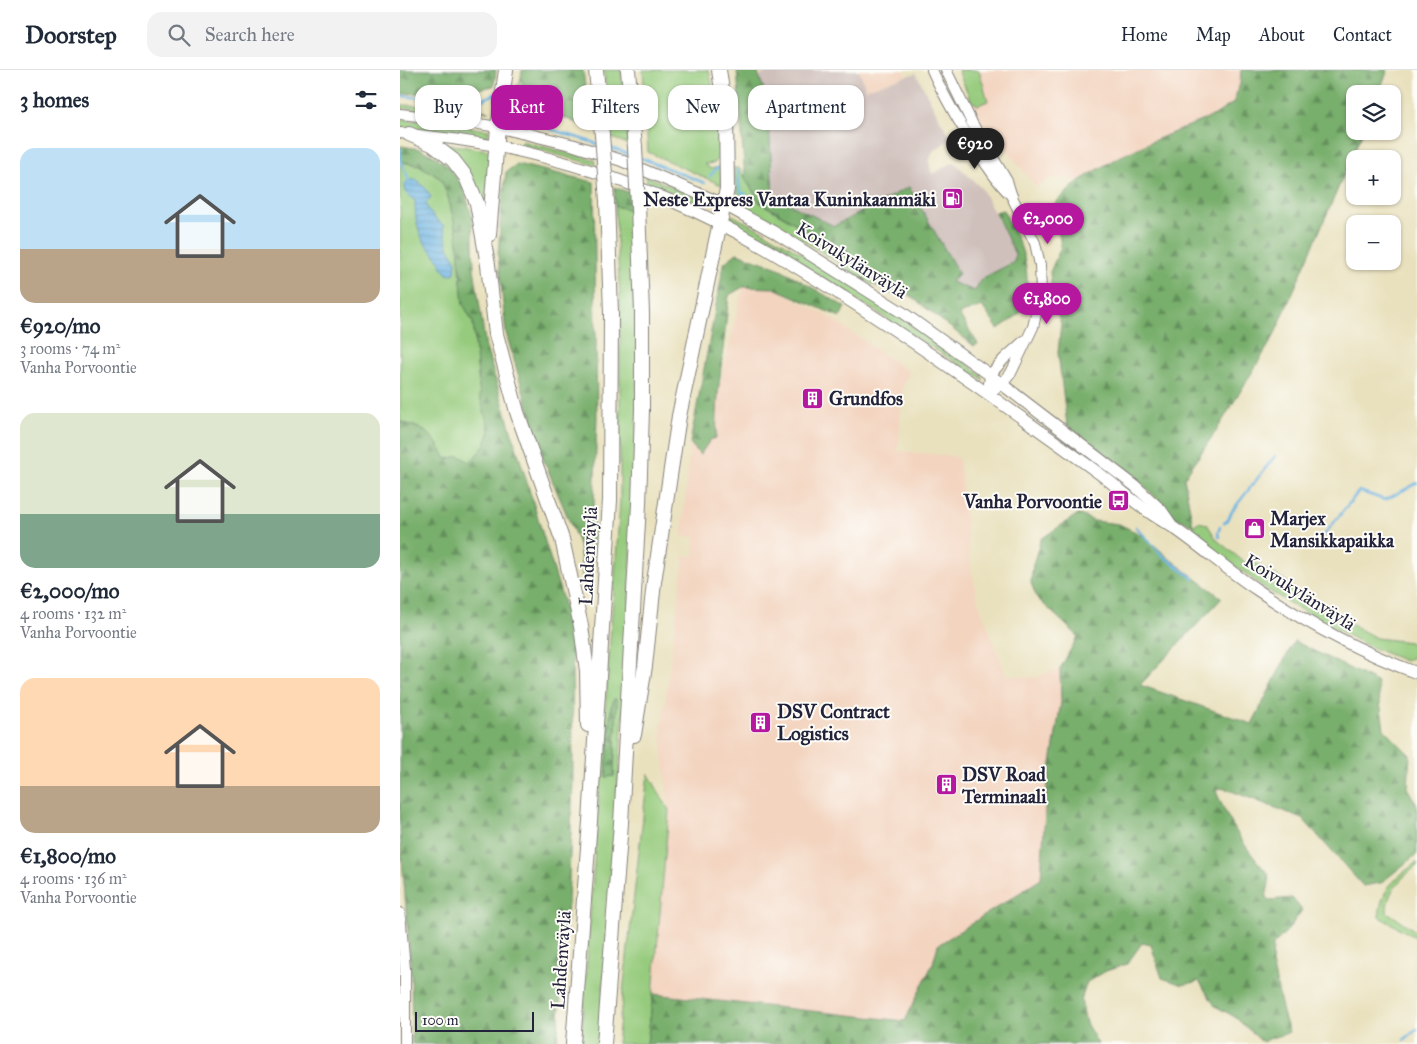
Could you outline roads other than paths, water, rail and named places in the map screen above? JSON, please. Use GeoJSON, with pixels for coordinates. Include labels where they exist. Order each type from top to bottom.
{"type":"FeatureCollection","features":[{"type":"Feature","properties":{"kind":"highway"},"geometry":{"type":"LineString","coordinates":[[504,85],[506,70]]}},
{"type":"Feature","properties":{"kind":"highway","name":"Lahdenväylä"},"geometry":{"type":"LineString","coordinates":[[573,1044],[590,821],[610,500],[611,323],[607,201],[596,70]]}},
{"type":"Feature","properties":{"kind":"highway"},"geometry":{"type":"LineString","coordinates":[[604,1044],[621,822],[639,504],[642,410],[642,313],[638,206],[628,70]]}},
{"type":"Feature","properties":{"kind":"highway"},"geometry":{"type":"LineString","coordinates":[[621,822],[645,666],[654,582],[679,416],[727,189],[726,117],[719,70]]}},
{"type":"Feature","properties":{"kind":"highway"},"geometry":{"type":"LineString","coordinates":[[488,265],[498,130]]}},
{"type":"Feature","properties":{"kind":"highway"},"geometry":{"type":"LineString","coordinates":[[405,133],[439,149],[452,160],[466,178],[477,203],[488,265],[496,334],[506,376],[562,539],[581,626],[587,671],[590,821]]}},
{"type":"Feature","properties":{"kind":"main road"},"geometry":{"type":"LineString","coordinates":[[932,70],[964,132],[1001,187],[1012,197]]}},
{"type":"Feature","properties":{"kind":"main road"},"geometry":{"type":"LineString","coordinates":[[946,70],[972,123],[1008,181],[1012,197],[1030,232],[1038,253],[1040,265],[1039,302],[1033,327],[1011,373],[1002,384],[988,393]]}},
{"type":"Feature","properties":{"kind":"main road","name":"Koivukylänväylä"},"geometry":{"type":"LineString","coordinates":[[400,114],[491,126]]}},
{"type":"Feature","properties":{"kind":"main road","name":"Koivukylänväylä"},"geometry":{"type":"LineString","coordinates":[[510,130],[573,145],[620,160],[723,204],[799,247],[903,313],[990,375],[1135,486],[1161,510],[1173,526]]}},
{"type":"Feature","properties":{"kind":"main road","name":"Koivukylänväylä"},"geometry":{"type":"LineString","coordinates":[[405,133],[497,146],[558,160],[621,180],[677,203],[719,224],[806,273],[988,393],[1154,516],[1173,526],[1255,588],[1307,621],[1358,648],[1417,673]]}},
{"type":"Feature","properties":{"kind":"main road"},"geometry":{"type":"LineString","coordinates":[[988,393],[990,375],[1009,354],[1028,338]]}},
{"type":"Feature","properties":{"kind":"main road"},"geometry":{"type":"LineString","coordinates":[[400,913],[405,969],[405,1044]]}},
{"type":"Feature","properties":{"kind":"water"},"geometry":{"type":"Polygon","coordinates":[[[409,180],[417,180],[431,197],[426,203],[432,215],[443,225],[448,247],[456,261],[455,273],[449,275],[445,272],[422,238],[417,223],[415,201],[405,192],[404,184],[409,180]]]}},
{"type":"Feature","properties":{"kind":"waterway"},"geometry":{"type":"LineString","coordinates":[[400,96],[477,102],[491,96]]}},
{"type":"Feature","properties":{"kind":"waterway"},"geometry":{"type":"LineString","coordinates":[[553,130],[598,144]]}},
{"type":"Feature","properties":{"kind":"waterway"},"geometry":{"type":"LineString","coordinates":[[608,147],[631,155]]}},
{"type":"Feature","properties":{"kind":"waterway"},"geometry":{"type":"LineString","coordinates":[[401,149],[400,160],[409,180]]}},
{"type":"Feature","properties":{"kind":"waterway"},"geometry":{"type":"LineString","coordinates":[[641,158],[705,183]]}},
{"type":"Feature","properties":{"kind":"waterway"},"geometry":{"type":"LineString","coordinates":[[710,176],[719,168]]}},
{"type":"Feature","properties":{"kind":"waterway"},"geometry":{"type":"LineString","coordinates":[[738,170],[740,190],[746,194]]}},
{"type":"Feature","properties":{"kind":"waterway"},"geometry":{"type":"LineString","coordinates":[[1224,523],[1275,456]]}},
{"type":"Feature","properties":{"kind":"waterway"},"geometry":{"type":"LineString","coordinates":[[1316,545],[1359,491],[1385,500],[1417,483]]}},
{"type":"Feature","properties":{"kind":"waterway"},"geometry":{"type":"LineString","coordinates":[[1136,527],[1162,555],[1194,579]]}},
{"type":"Feature","properties":{"kind":"waterway"},"geometry":{"type":"LineString","coordinates":[[1219,537],[1220,527]]}},
{"type":"Feature","properties":{"kind":"waterway"},"geometry":{"type":"LineString","coordinates":[[1404,1040],[1417,1029]]}},
{"type":"Feature","properties":{"kind":"place","name":"Neste Express Vantaa Kuninkaanmäki"},"geometry":{"type":"Point","coordinates":[952,199]}},
{"type":"Feature","properties":{"kind":"place","name":"Grundfos"},"geometry":{"type":"Point","coordinates":[813,398]}},
{"type":"Feature","properties":{"kind":"place","name":"Vanha Porvoontie"},"geometry":{"type":"Point","coordinates":[1118,501]}},
{"type":"Feature","properties":{"kind":"place","name":"Marjex Mansikkapaikka"},"geometry":{"type":"Point","coordinates":[1254,529]}},
{"type":"Feature","properties":{"kind":"place","name":"DSV Contract Logistics"},"geometry":{"type":"Point","coordinates":[761,722]}},
{"type":"Feature","properties":{"kind":"place","name":"DSV Road Terminaali"},"geometry":{"type":"Point","coordinates":[946,785]}}]}
